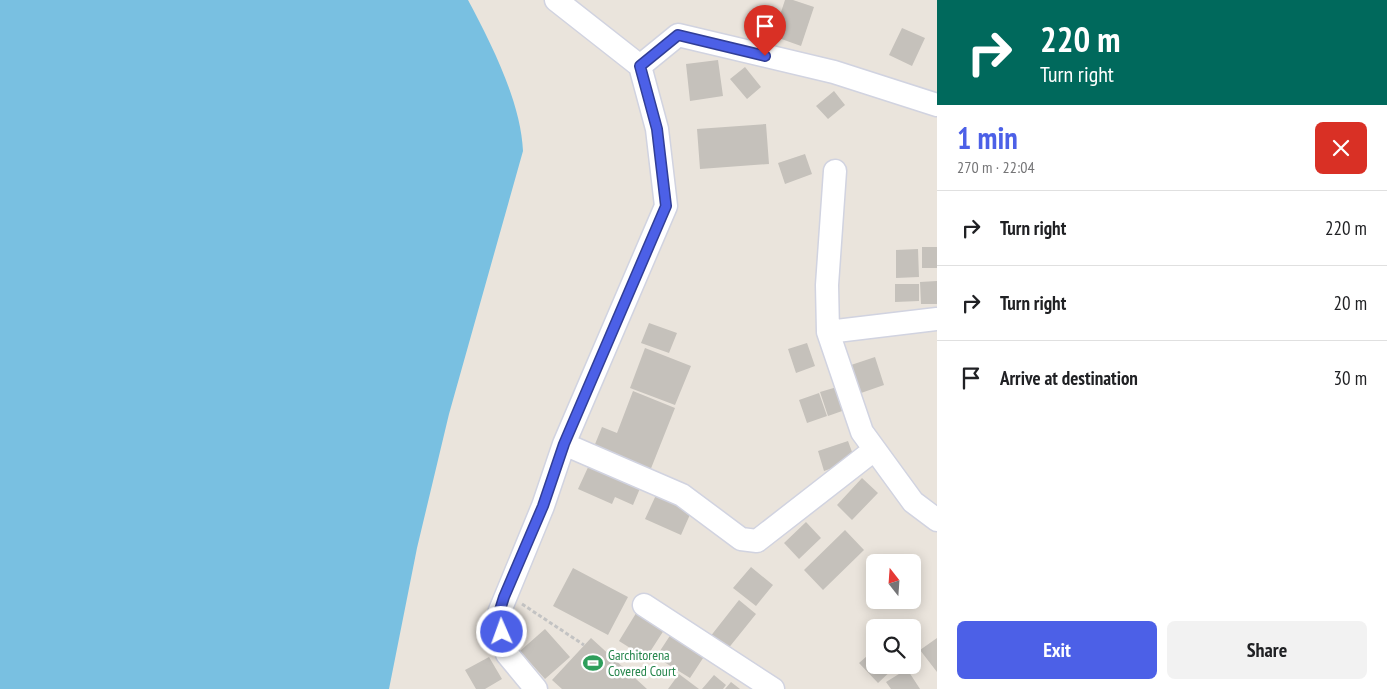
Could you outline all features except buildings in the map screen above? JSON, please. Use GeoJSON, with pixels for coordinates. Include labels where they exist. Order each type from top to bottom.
{"type":"FeatureCollection","features":[{"type":"Feature","properties":{"kind":"street"},"geometry":{"type":"LineString","coordinates":[[536,689],[507,654],[499,613],[543,506],[564,444],[666,206],[657,129],[640,66],[556,0]]}},
{"type":"Feature","properties":{"kind":"street"},"geometry":{"type":"LineString","coordinates":[[640,66],[678,35],[834,72],[937,105]]}},
{"type":"Feature","properties":{"kind":"street"},"geometry":{"type":"LineString","coordinates":[[835,171],[827,285],[828,332],[862,432],[913,502],[937,520]]}},
{"type":"Feature","properties":{"kind":"street"},"geometry":{"type":"LineString","coordinates":[[828,332],[937,320]]}},
{"type":"Feature","properties":{"kind":"street"},"geometry":{"type":"LineString","coordinates":[[564,444],[682,495],[741,539],[757,541],[874,450]]}},
{"type":"Feature","properties":{"kind":"street"},"geometry":{"type":"LineString","coordinates":[[644,605],[773,689]]}},
{"type":"Feature","properties":{"kind":"path"},"geometry":{"type":"LineString","coordinates":[[504,597],[519,602],[584,645]]}},
{"type":"Feature","properties":{"kind":"water"},"geometry":{"type":"Polygon","coordinates":[[[0,0],[468,0],[495,54],[511,93],[521,132],[523,151],[449,414],[417,548],[389,689],[0,689],[0,0]]]}},
{"type":"Feature","properties":{"kind":"place","name":"Garchitorena Covered Court"},"geometry":{"type":"Point","coordinates":[593,663]}},
{"type":"Feature","properties":{"kind":"route"},"geometry":{"type":"LineString","coordinates":[[502,632],[499,613],[504,597],[543,506],[564,444],[666,206],[657,129],[640,66],[678,35],[765,56]]}}]}
